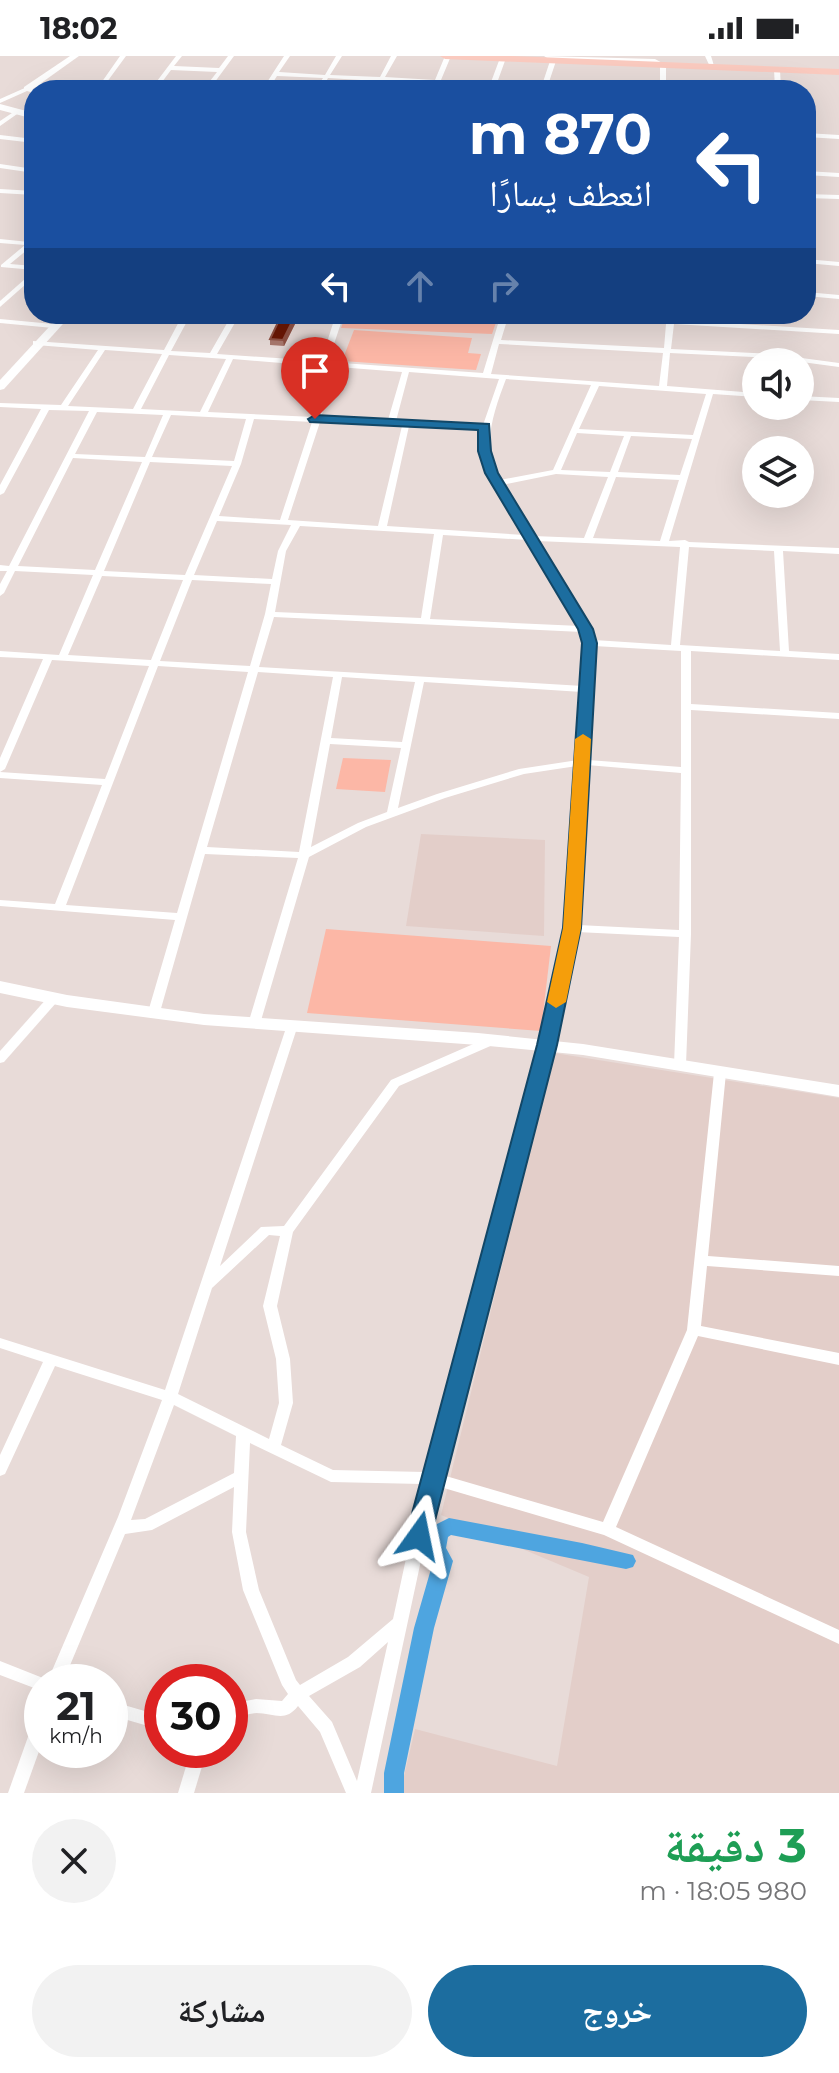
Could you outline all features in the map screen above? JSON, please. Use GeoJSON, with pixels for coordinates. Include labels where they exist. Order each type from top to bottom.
{"type":"FeatureCollection","features":[{"type":"Feature","properties":{"kind":"main road"},"geometry":{"type":"LineString","coordinates":[[451,56],[839,72]]}},
{"type":"Feature","properties":{"kind":"street"},"geometry":{"type":"LineString","coordinates":[[40,80],[75,56]]}},
{"type":"Feature","properties":{"kind":"street"},"geometry":{"type":"LineString","coordinates":[[106,80],[123,56]]}},
{"type":"Feature","properties":{"kind":"street"},"geometry":{"type":"LineString","coordinates":[[160,80],[179,56]]}},
{"type":"Feature","properties":{"kind":"street"},"geometry":{"type":"LineString","coordinates":[[212,80],[231,56]]}},
{"type":"Feature","properties":{"kind":"street"},"geometry":{"type":"LineString","coordinates":[[272,80],[287,56]]}},
{"type":"Feature","properties":{"kind":"street"},"geometry":{"type":"LineString","coordinates":[[323,80],[339,56]]}},
{"type":"Feature","properties":{"kind":"street"},"geometry":{"type":"LineString","coordinates":[[381,79],[394,56]]}},
{"type":"Feature","properties":{"kind":"street"},"geometry":{"type":"LineString","coordinates":[[440,80],[451,56]]}},
{"type":"Feature","properties":{"kind":"street"},"geometry":{"type":"LineString","coordinates":[[708,56],[713,68]]}},
{"type":"Feature","properties":{"kind":"street"},"geometry":{"type":"LineString","coordinates":[[495,80],[503,58]]}},
{"type":"Feature","properties":{"kind":"street"},"geometry":{"type":"LineString","coordinates":[[546,80],[550,58]]}},
{"type":"Feature","properties":{"kind":"street"},"geometry":{"type":"LineString","coordinates":[[663,65],[664,80]]}},
{"type":"Feature","properties":{"kind":"street"},"geometry":{"type":"LineString","coordinates":[[170,68],[219,70]]}},
{"type":"Feature","properties":{"kind":"street"},"geometry":{"type":"LineString","coordinates":[[777,69],[778,80]]}},
{"type":"Feature","properties":{"kind":"street"},"geometry":{"type":"LineString","coordinates":[[276,74],[400,80]]}},
{"type":"Feature","properties":{"kind":"street"},"geometry":{"type":"LineString","coordinates":[[0,104],[24,93]]}},
{"type":"Feature","properties":{"kind":"street"},"geometry":{"type":"LineString","coordinates":[[0,104],[24,114]]}},
{"type":"Feature","properties":{"kind":"street"},"geometry":{"type":"LineString","coordinates":[[0,124],[17,112]]}},
{"type":"Feature","properties":{"kind":"street"},"geometry":{"type":"LineString","coordinates":[[816,136],[839,137]]}},
{"type":"Feature","properties":{"kind":"street"},"geometry":{"type":"LineString","coordinates":[[0,137],[24,140]]}},
{"type":"Feature","properties":{"kind":"street"},"geometry":{"type":"LineString","coordinates":[[0,166],[24,170]]}},
{"type":"Feature","properties":{"kind":"street"},"geometry":{"type":"LineString","coordinates":[[816,174],[839,175]]}},
{"type":"Feature","properties":{"kind":"street"},"geometry":{"type":"LineString","coordinates":[[0,191],[24,192]]}},
{"type":"Feature","properties":{"kind":"street"},"geometry":{"type":"LineString","coordinates":[[816,196],[839,197]]}},
{"type":"Feature","properties":{"kind":"street"},"geometry":{"type":"LineString","coordinates":[[0,241],[24,242]]}},
{"type":"Feature","properties":{"kind":"street"},"geometry":{"type":"LineString","coordinates":[[2,266],[24,249]]}},
{"type":"Feature","properties":{"kind":"street"},"geometry":{"type":"LineString","coordinates":[[816,262],[839,264]]}},
{"type":"Feature","properties":{"kind":"street"},"geometry":{"type":"LineString","coordinates":[[2,266],[24,269]]}},
{"type":"Feature","properties":{"kind":"street"},"geometry":{"type":"LineString","coordinates":[[0,305],[24,281]]}},
{"type":"Feature","properties":{"kind":"street"},"geometry":{"type":"LineString","coordinates":[[816,295],[839,297]]}},
{"type":"Feature","properties":{"kind":"street"},"geometry":{"type":"LineString","coordinates":[[0,321],[24,323]]}},
{"type":"Feature","properties":{"kind":"street"},"geometry":{"type":"LineString","coordinates":[[32,324],[53,326]]}},
{"type":"Feature","properties":{"kind":"street"},"geometry":{"type":"LineString","coordinates":[[0,387],[55,324]]}},
{"type":"Feature","properties":{"kind":"street"},"geometry":{"type":"LineString","coordinates":[[136,411],[182,324]]}},
{"type":"Feature","properties":{"kind":"street"},"geometry":{"type":"LineString","coordinates":[[212,357],[230,324]]}},
{"type":"Feature","properties":{"kind":"street"},"geometry":{"type":"LineString","coordinates":[[324,364],[337,324]]}},
{"type":"Feature","properties":{"kind":"street"},"geometry":{"type":"LineString","coordinates":[[486,376],[502,324]]}},
{"type":"Feature","properties":{"kind":"street"},"geometry":{"type":"LineString","coordinates":[[663,388],[670,324]]}},
{"type":"Feature","properties":{"kind":"street"},"geometry":{"type":"LineString","coordinates":[[743,324],[839,332]]}},
{"type":"Feature","properties":{"kind":"street"},"geometry":{"type":"LineString","coordinates":[[497,342],[772,356],[839,365]]}},
{"type":"Feature","properties":{"kind":"street"},"geometry":{"type":"LineString","coordinates":[[36,343],[742,394]]}},
{"type":"Feature","properties":{"kind":"street"},"geometry":{"type":"LineString","coordinates":[[63,408],[102,349]]}},
{"type":"Feature","properties":{"kind":"street"},"geometry":{"type":"LineString","coordinates":[[203,414],[230,358]]}},
{"type":"Feature","properties":{"kind":"street"},"geometry":{"type":"LineString","coordinates":[[283,522],[335,364]]}},
{"type":"Feature","properties":{"kind":"street"},"geometry":{"type":"LineString","coordinates":[[391,423],[406,370]]}},
{"type":"Feature","properties":{"kind":"street"},"geometry":{"type":"LineString","coordinates":[[363,1793],[431,1478],[547,1045],[572,928],[590,643],[586,629],[499,483],[485,451],[485,427],[503,377]]}},
{"type":"Feature","properties":{"kind":"street"},"geometry":{"type":"LineString","coordinates":[[556,472],[596,383]]}},
{"type":"Feature","properties":{"kind":"street"},"geometry":{"type":"LineString","coordinates":[[664,542],[693,437],[710,392]]}},
{"type":"Feature","properties":{"kind":"street"},"geometry":{"type":"LineString","coordinates":[[814,399],[839,400]]}},
{"type":"Feature","properties":{"kind":"street"},"geometry":{"type":"LineString","coordinates":[[0,405],[485,427]]}},
{"type":"Feature","properties":{"kind":"street"},"geometry":{"type":"LineString","coordinates":[[0,491],[46,407]]}},
{"type":"Feature","properties":{"kind":"street"},"geometry":{"type":"LineString","coordinates":[[0,593],[94,409]]}},
{"type":"Feature","properties":{"kind":"street"},"geometry":{"type":"LineString","coordinates":[[62,658],[168,412]]}},
{"type":"Feature","properties":{"kind":"street"},"geometry":{"type":"LineString","coordinates":[[60,906],[188,578],[237,464],[251,416]]}},
{"type":"Feature","properties":{"kind":"street"},"geometry":{"type":"LineString","coordinates":[[382,529],[406,424]]}},
{"type":"Feature","properties":{"kind":"street"},"geometry":{"type":"LineString","coordinates":[[575,431],[693,437]]}},
{"type":"Feature","properties":{"kind":"street"},"geometry":{"type":"LineString","coordinates":[[588,539],[628,435]]}},
{"type":"Feature","properties":{"kind":"street"},"geometry":{"type":"LineString","coordinates":[[72,456],[237,464]]}},
{"type":"Feature","properties":{"kind":"street"},"geometry":{"type":"LineString","coordinates":[[499,483],[556,472],[682,478]]}},
{"type":"Feature","properties":{"kind":"street"},"geometry":{"type":"LineString","coordinates":[[214,518],[531,538],[839,551]]}},
{"type":"Feature","properties":{"kind":"street"},"geometry":{"type":"LineString","coordinates":[[154,1012],[255,669],[282,551],[297,523]]}},
{"type":"Feature","properties":{"kind":"street"},"geometry":{"type":"LineString","coordinates":[[425,622],[439,532]]}},
{"type":"Feature","properties":{"kind":"street"},"geometry":{"type":"LineString","coordinates":[[680,1065],[685,934],[686,707],[680,648],[685,543]]}},
{"type":"Feature","properties":{"kind":"street"},"geometry":{"type":"LineString","coordinates":[[778,548],[785,654]]}},
{"type":"Feature","properties":{"kind":"street"},"geometry":{"type":"LineString","coordinates":[[0,568],[277,582]]}},
{"type":"Feature","properties":{"kind":"street"},"geometry":{"type":"LineString","coordinates":[[270,614],[586,629]]}},
{"type":"Feature","properties":{"kind":"street"},"geometry":{"type":"LineString","coordinates":[[590,643],[839,657]]}},
{"type":"Feature","properties":{"kind":"street"},"geometry":{"type":"LineString","coordinates":[[0,654],[587,689]]}},
{"type":"Feature","properties":{"kind":"street"},"geometry":{"type":"LineString","coordinates":[[0,769],[49,657]]}},
{"type":"Feature","properties":{"kind":"street"},"geometry":{"type":"LineString","coordinates":[[254,1024],[304,855],[338,674]]}},
{"type":"Feature","properties":{"kind":"street"},"geometry":{"type":"LineString","coordinates":[[392,814],[420,679]]}},
{"type":"Feature","properties":{"kind":"street"},"geometry":{"type":"LineString","coordinates":[[686,707],[839,716]]}},
{"type":"Feature","properties":{"kind":"street"},"geometry":{"type":"LineString","coordinates":[[325,741],[407,745]]}},
{"type":"Feature","properties":{"kind":"street"},"geometry":{"type":"LineString","coordinates":[[200,850],[304,855],[392,814],[523,771],[581,762],[685,770]]}},
{"type":"Feature","properties":{"kind":"street"},"geometry":{"type":"LineString","coordinates":[[0,775],[108,782]]}},
{"type":"Feature","properties":{"kind":"street"},"geometry":{"type":"LineString","coordinates":[[0,903],[180,917]]}},
{"type":"Feature","properties":{"kind":"street"},"geometry":{"type":"LineString","coordinates":[[572,928],[685,934]]}},
{"type":"Feature","properties":{"kind":"street"},"geometry":{"type":"LineString","coordinates":[[0,987],[52,1000],[291,1028],[547,1045],[839,1091]]}},
{"type":"Feature","properties":{"kind":"street"},"geometry":{"type":"LineString","coordinates":[[0,1059],[52,1000]]}},
{"type":"Feature","properties":{"kind":"street"},"geometry":{"type":"LineString","coordinates":[[63,1664],[121,1528],[170,1397],[291,1028]]}},
{"type":"Feature","properties":{"kind":"street"},"geometry":{"type":"LineString","coordinates":[[273,1448],[286,1403],[283,1359],[270,1306],[287,1231],[395,1083],[491,1041]]}},
{"type":"Feature","properties":{"kind":"street"},"geometry":{"type":"LineString","coordinates":[[607,1530],[694,1330],[720,1073]]}},
{"type":"Feature","properties":{"kind":"street"},"geometry":{"type":"LineString","coordinates":[[206,1287],[266,1230],[287,1231]]}},
{"type":"Feature","properties":{"kind":"street"},"geometry":{"type":"LineString","coordinates":[[702,1261],[839,1271]]}},
{"type":"Feature","properties":{"kind":"street"},"geometry":{"type":"LineString","coordinates":[[694,1330],[839,1359]]}},
{"type":"Feature","properties":{"kind":"street"},"geometry":{"type":"LineString","coordinates":[[0,1343],[170,1397],[331,1476],[431,1478],[607,1530],[839,1637]]}},
{"type":"Feature","properties":{"kind":"street"},"geometry":{"type":"LineString","coordinates":[[0,1470],[51,1360]]}},
{"type":"Feature","properties":{"kind":"street"},"geometry":{"type":"LineString","coordinates":[[243,1433],[239,1532],[251,1590],[290,1685],[326,1727],[354,1793]]}},
{"type":"Feature","properties":{"kind":"street"},"geometry":{"type":"LineString","coordinates":[[121,1528],[147,1525],[239,1477]]}},
{"type":"Feature","properties":{"kind":"street"},"geometry":{"type":"LineString","coordinates":[[248,1708],[286,1709],[298,1694],[354,1662],[400,1622]]}},
{"type":"Feature","properties":{"kind":"street"},"geometry":{"type":"LineString","coordinates":[[0,1668],[24,1677]]}},
{"type":"Feature","properties":{"kind":"street"},"geometry":{"type":"LineString","coordinates":[[16,1793],[25,1768]]}},
{"type":"Feature","properties":{"kind":"street"},"geometry":{"type":"LineString","coordinates":[[186,1793],[194,1768]]}},
{"type":"Feature","properties":{"kind":"shaded area"},"geometry":{"type":"Polygon","coordinates":[[[342,324],[496,324],[492,334],[341,328],[342,324]]]}},
{"type":"Feature","properties":{"kind":"shaded area"},"geometry":{"type":"Polygon","coordinates":[[[354,330],[472,338],[468,353],[481,354],[476,370],[342,361],[354,330]]]}},
{"type":"Feature","properties":{"kind":"shaded area"},"geometry":{"type":"Polygon","coordinates":[[[343,758],[391,760],[385,792],[336,789],[343,758]]]}},
{"type":"Feature","properties":{"kind":"shaded area"},"geometry":{"type":"Polygon","coordinates":[[[421,834],[545,840],[544,936],[406,926],[421,834]]]}},
{"type":"Feature","properties":{"kind":"shaded area"},"geometry":{"type":"Polygon","coordinates":[[[326,929],[551,946],[541,1031],[307,1013],[326,929]]]}},
{"type":"Feature","properties":{"kind":"shaded area"},"geometry":{"type":"Polygon","coordinates":[[[554,1053],[839,1098],[839,1793],[400,1793],[415,1729],[557,1766],[589,1577],[441,1515],[554,1053]]]}},
{"type":"Feature","properties":{"kind":"building"},"geometry":{"type":"Polygon","coordinates":[[[277,324],[291,324],[283,340],[270,339],[277,324]]]}},
{"type":"Feature","properties":{"kind":"waterway"},"geometry":{"type":"LineString","coordinates":[[394,1793],[394,1773],[424,1628],[443,1561],[436,1549],[440,1532],[449,1526],[626,1561]]}},
{"type":"Feature","properties":{"kind":"slow traffic"},"geometry":{"type":"LineString","coordinates":[[556,1002],[572,928],[583,739]]}},
{"type":"Feature","properties":{"kind":"route"},"geometry":{"type":"LineString","coordinates":[[315,419],[485,427],[485,451],[491,473],[586,629],[590,643],[572,928],[547,1045],[431,1478],[419,1536]]}}]}
